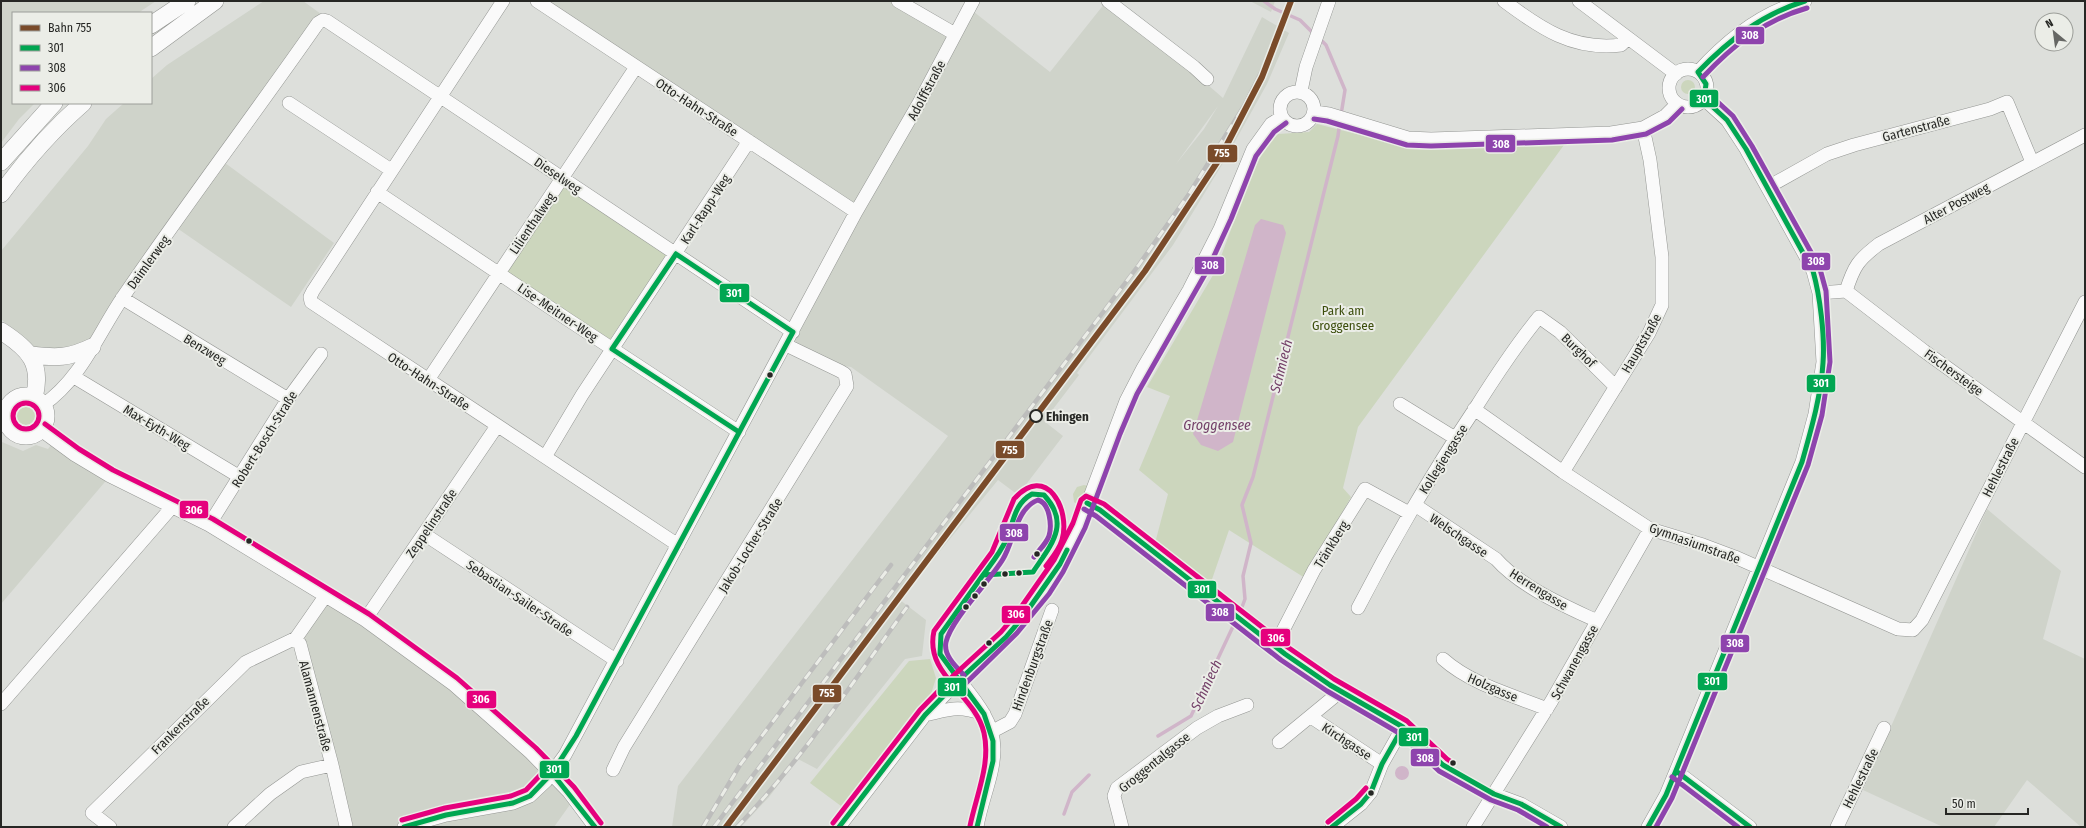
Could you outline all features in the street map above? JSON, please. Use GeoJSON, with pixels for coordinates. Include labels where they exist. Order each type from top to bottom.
{"type":"FeatureCollection","features":[{"type":"Feature","properties":{"kind":"main road"},"geometry":{"type":"LineString","coordinates":[[152,24],[187,1]]}},
{"type":"Feature","properties":{"kind":"main road"},"geometry":{"type":"LineString","coordinates":[[152,47],[215,1]]}},
{"type":"Feature","properties":{"kind":"main road"},"geometry":{"type":"LineString","coordinates":[[1,162],[53,104]]}},
{"type":"Feature","properties":{"kind":"main road"},"geometry":{"type":"LineString","coordinates":[[1,194],[61,122],[82,104]]}},
{"type":"Feature","properties":{"kind":"main road"},"geometry":{"type":"LineString","coordinates":[[1,331],[16,341],[31,355],[37,380],[38,402],[46,417],[41,430],[31,436],[16,434],[7,422],[4,409],[16,399],[26,396],[38,402]]}},
{"type":"Feature","properties":{"kind":"main road"},"geometry":{"type":"LineString","coordinates":[[31,355],[50,357],[74,356],[92,347]]}},
{"type":"Feature","properties":{"kind":"street","name":"Otto-Hahn-Straße"},"geometry":{"type":"LineString","coordinates":[[503,1],[312,291],[310,297],[311,302],[496,426],[678,544]]}},
{"type":"Feature","properties":{"kind":"street","name":"Otto-Hahn-Straße"},"geometry":{"type":"LineString","coordinates":[[537,1],[856,212]]}},
{"type":"Feature","properties":{"kind":"street"},"geometry":{"type":"LineString","coordinates":[[898,1],[955,34]]}},
{"type":"Feature","properties":{"kind":"street","name":"Adolffstraße"},"geometry":{"type":"LineString","coordinates":[[404,827],[446,815],[513,803],[530,796],[552,773],[576,736],[617,661],[856,212],[919,103],[973,1]]}},
{"type":"Feature","properties":{"kind":"street"},"geometry":{"type":"LineString","coordinates":[[1108,1],[1194,67],[1207,79]]}},
{"type":"Feature","properties":{"kind":"street"},"geometry":{"type":"LineString","coordinates":[[1301,91],[1310,54],[1329,1]]}},
{"type":"Feature","properties":{"kind":"street"},"geometry":{"type":"LineString","coordinates":[[1504,1],[1533,23],[1580,44],[1608,47],[1621,45],[1627,39]]}},
{"type":"Feature","properties":{"kind":"street"},"geometry":{"type":"LineString","coordinates":[[1579,1],[1627,39],[1676,74]]}},
{"type":"Feature","properties":{"kind":"street"},"geometry":{"type":"LineString","coordinates":[[1698,72],[1735,37],[1771,7],[1805,1]]}},
{"type":"Feature","properties":{"kind":"street","name":"Dieselweg"},"geometry":{"type":"LineString","coordinates":[[323,20],[327,21],[440,95],[793,332]]}},
{"type":"Feature","properties":{"kind":"street","name":"Daimlerweg"},"geometry":{"type":"LineString","coordinates":[[38,402],[52,398],[74,377],[122,298],[318,23],[323,20]]}},
{"type":"Feature","properties":{"kind":"street","name":"Lilienthalweg"},"geometry":{"type":"LineString","coordinates":[[428,380],[636,67]]}},
{"type":"Feature","properties":{"kind":"street"},"geometry":{"type":"LineString","coordinates":[[1687,70],[1698,72],[1704,77],[1707,84],[1707,92],[1704,99],[1699,104],[1692,107],[1684,107],[1678,104],[1673,99],[1670,86],[1676,74],[1687,70]]}},
{"type":"Feature","properties":{"kind":"street"},"geometry":{"type":"LineString","coordinates":[[1301,91],[1311,97],[1315,105],[1315,112],[1307,124],[1301,126],[1290,124],[1282,117],[1280,112],[1282,101],[1290,93],[1301,91]]}},
{"type":"Feature","properties":{"kind":"street"},"geometry":{"type":"LineString","coordinates":[[1648,827],[1666,795],[1802,462],[1815,414],[1822,362],[1819,293],[1814,271],[1768,187],[1733,128],[1717,110],[1704,99]]}},
{"type":"Feature","properties":{"kind":"street","name":"Gartenstraße"},"geometry":{"type":"LineString","coordinates":[[1768,187],[1827,154],[1854,145],[1990,109],[2007,102],[2032,162]]}},
{"type":"Feature","properties":{"kind":"street"},"geometry":{"type":"LineString","coordinates":[[289,103],[391,170]]}},
{"type":"Feature","properties":{"kind":"street"},"geometry":{"type":"LineString","coordinates":[[1315,112],[1329,114],[1408,138],[1431,139],[1611,133],[1643,128],[1665,116],[1678,104]]}},
{"type":"Feature","properties":{"kind":"street"},"geometry":{"type":"LineString","coordinates":[[839,827],[925,715],[959,680],[984,658],[1023,617],[1060,564],[1079,526],[1126,401],[1143,368],[1193,283],[1220,229],[1253,149],[1271,124],[1282,117]]}},
{"type":"Feature","properties":{"kind":"street","name":"Hauptstraße"},"geometry":{"type":"LineString","coordinates":[[1563,472],[1649,333],[1662,305],[1662,257],[1650,160],[1643,128]]}},
{"type":"Feature","properties":{"kind":"street","name":"Alter Postweg"},"geometry":{"type":"LineString","coordinates":[[1846,291],[1852,272],[1861,258],[1879,244],[2085,135]]}},
{"type":"Feature","properties":{"kind":"street","name":"Karl-Rapp-Weg"},"geometry":{"type":"LineString","coordinates":[[545,457],[612,349],[749,141]]}},
{"type":"Feature","properties":{"kind":"street","name":"Lise-Meitner-Weg"},"geometry":{"type":"LineString","coordinates":[[377,192],[739,432]]}},
{"type":"Feature","properties":{"kind":"street"},"geometry":{"type":"LineString","coordinates":[[1819,293],[1846,291]]}},
{"type":"Feature","properties":{"kind":"street","name":"Fischersteige"},"geometry":{"type":"LineString","coordinates":[[1846,291],[1930,355],[2085,467]]}},
{"type":"Feature","properties":{"kind":"street","name":"Benzweg"},"geometry":{"type":"LineString","coordinates":[[122,298],[288,399]]}},
{"type":"Feature","properties":{"kind":"street","name":"Hehlestraße"},"geometry":{"type":"LineString","coordinates":[[1913,630],[1922,620],[2085,302]]}},
{"type":"Feature","properties":{"kind":"street","name":"Burghof"},"geometry":{"type":"LineString","coordinates":[[1539,317],[1560,332],[1616,387]]}},
{"type":"Feature","properties":{"kind":"street","name":"Kollegiengasse"},"geometry":{"type":"LineString","coordinates":[[1358,608],[1389,547],[1455,438],[1521,340],[1539,317]]}},
{"type":"Feature","properties":{"kind":"street","name":"Jakob-Locher-Straße"},"geometry":{"type":"LineString","coordinates":[[613,770],[624,747],[847,386],[845,374],[786,345]]}},
{"type":"Feature","properties":{"kind":"street","name":"Robert-Bosch-Straße"},"geometry":{"type":"LineString","coordinates":[[209,525],[288,399],[321,354]]}},
{"type":"Feature","properties":{"kind":"street","name":"Max-Eyth-Weg"},"geometry":{"type":"LineString","coordinates":[[74,377],[240,477]]}},
{"type":"Feature","properties":{"kind":"street"},"geometry":{"type":"LineString","coordinates":[[1400,404],[1455,438]]}},
{"type":"Feature","properties":{"kind":"street","name":"Gymnasiumstraße"},"geometry":{"type":"LineString","coordinates":[[1474,409],[1563,472],[1650,529],[1703,545],[1898,629],[1913,630]]}},
{"type":"Feature","properties":{"kind":"street","name":"Zeppelinstraße"},"geometry":{"type":"LineString","coordinates":[[365,620],[496,426]]}},
{"type":"Feature","properties":{"kind":"street"},"geometry":{"type":"LineString","coordinates":[[41,430],[75,456],[110,476],[209,525],[365,620],[453,684],[552,773],[569,792],[595,827]]}},
{"type":"Feature","properties":{"kind":"street","name":"Tränkberg"},"geometry":{"type":"LineString","coordinates":[[1275,646],[1314,570],[1365,489],[1412,509]]}},
{"type":"Feature","properties":{"kind":"street"},"geometry":{"type":"LineString","coordinates":[[1087,503],[1100,510],[1275,646],[1342,691],[1403,727],[1382,764],[1371,792],[1361,804],[1332,827]]}},
{"type":"Feature","properties":{"kind":"street"},"geometry":{"type":"LineString","coordinates":[[1,704],[172,507]]}},
{"type":"Feature","properties":{"kind":"street","name":"Welschgasse"},"geometry":{"type":"LineString","coordinates":[[1412,509],[1496,559],[1503,566]]}},
{"type":"Feature","properties":{"kind":"street","name":"Schwanengasse"},"geometry":{"type":"LineString","coordinates":[[1473,827],[1547,709],[1650,529]]}},
{"type":"Feature","properties":{"kind":"street","name":"Sebastian-Sailer-Straße"},"geometry":{"type":"LineString","coordinates":[[424,534],[617,661]]}},
{"type":"Feature","properties":{"kind":"street","name":"Herrengasse"},"geometry":{"type":"LineString","coordinates":[[1503,566],[1552,600],[1597,621]]}},
{"type":"Feature","properties":{"kind":"street"},"geometry":{"type":"LineString","coordinates":[[296,638],[326,595]]}},
{"type":"Feature","properties":{"kind":"street","name":"Hindenburgstraße"},"geometry":{"type":"LineString","coordinates":[[991,732],[1010,722],[1015,714],[1052,610]]}},
{"type":"Feature","properties":{"kind":"street","name":"Alamannenstraße"},"geometry":{"type":"LineString","coordinates":[[296,638],[300,644],[347,827]]}},
{"type":"Feature","properties":{"kind":"street","name":"Frankenstraße"},"geometry":{"type":"LineString","coordinates":[[110,827],[92,813],[246,662],[296,638]]}},
{"type":"Feature","properties":{"kind":"street","name":"Holzgasse"},"geometry":{"type":"LineString","coordinates":[[1443,659],[1455,670],[1480,682],[1547,709]]}},
{"type":"Feature","properties":{"kind":"street"},"geometry":{"type":"LineString","coordinates":[[959,680],[984,714],[991,732],[994,750],[977,827]]}},
{"type":"Feature","properties":{"kind":"street","name":"Kirchgasse"},"geometry":{"type":"LineString","coordinates":[[1279,742],[1342,691]]}},
{"type":"Feature","properties":{"kind":"street","name":"Groggentalgasse"},"geometry":{"type":"LineString","coordinates":[[1122,827],[1119,822],[1114,796],[1117,788],[1197,728],[1218,716],[1247,705]]}},
{"type":"Feature","properties":{"kind":"street"},"geometry":{"type":"LineString","coordinates":[[925,715],[955,708],[966,708],[984,714]]}},
{"type":"Feature","properties":{"kind":"street","name":"Kirchgasse"},"geometry":{"type":"LineString","coordinates":[[1311,717],[1382,764]]}},
{"type":"Feature","properties":{"kind":"street","name":"Hehlestraße"},"geometry":{"type":"LineString","coordinates":[[1837,827],[1884,728]]}},
{"type":"Feature","properties":{"kind":"street"},"geometry":{"type":"LineString","coordinates":[[234,827],[270,794],[301,772],[332,765]]}},
{"type":"Feature","properties":{"kind":"street"},"geometry":{"type":"LineString","coordinates":[[1676,771],[1750,827]]}},
{"type":"Feature","properties":{"kind":"street"},"geometry":{"type":"LineString","coordinates":[[1494,794],[1521,804],[1561,827]]}},
{"type":"Feature","properties":{"kind":"shaded area"},"geometry":{"type":"Polygon","coordinates":[[[1,1],[156,1],[140,12],[12,12],[12,104],[34,104],[19,119],[1,143],[1,1]]]}},
{"type":"Feature","properties":{"kind":"shaded area"},"geometry":{"type":"Polygon","coordinates":[[[264,1],[303,1],[321,14],[271,91],[221,160],[334,243],[291,307],[174,226],[92,339],[73,348],[49,349],[31,347],[1,319],[1,251],[88,146],[106,119],[123,104],[152,104],[152,78],[167,65],[264,1]]]}},
{"type":"Feature","properties":{"kind":"shaded area"},"geometry":{"type":"Polygon","coordinates":[[[547,1],[898,1],[955,34],[969,8],[1050,72],[1105,3],[1187,67],[1223,98],[1262,17],[1289,33],[1267,84],[1223,163],[1173,245],[1077,373],[1079,375],[1044,421],[1063,436],[1018,495],[998,480],[900,600],[926,620],[922,656],[905,659],[817,769],[798,759],[769,797],[741,827],[672,827],[678,786],[948,436],[851,367],[823,363],[786,345],[856,212],[547,1]],[[1218,106],[1176,164],[1204,129],[1218,106]]]}},
{"type":"Feature","properties":{"kind":"shaded area"},"geometry":{"type":"Polygon","coordinates":[[[1250,1],[1275,1],[1271,12],[1250,1]]]}},
{"type":"Feature","properties":{"kind":"shaded area"},"geometry":{"type":"Polygon","coordinates":[[[1,440],[2,442],[23,451],[36,445],[48,449],[55,440],[110,476],[1,604],[1,440]]]}},
{"type":"Feature","properties":{"kind":"shaded area"},"geometry":{"type":"Polygon","coordinates":[[[1987,509],[2061,571],[2043,639],[2085,659],[2085,827],[2081,827],[2027,780],[1994,827],[1943,827],[1863,790],[1987,509]]]}},
{"type":"Feature","properties":{"kind":"shaded area"},"geometry":{"type":"Polygon","coordinates":[[[326,595],[453,684],[574,799],[554,827],[346,827],[300,644],[326,595]]]}},
{"type":"Feature","properties":{"kind":"green space"},"geometry":{"type":"Polygon","coordinates":[[[1688,80],[1693,82],[1695,87],[1693,92],[1688,94],[1683,92],[1681,87],[1683,82],[1688,80]]]}},
{"type":"Feature","properties":{"kind":"green space","name":"Park am Groggensee"},"geometry":{"type":"Polygon","coordinates":[[[1317,124],[1376,139],[1380,131],[1408,138],[1572,134],[1358,427],[1343,488],[1351,497],[1305,578],[1229,530],[1209,588],[1154,547],[1168,494],[1139,470],[1170,396],[1147,387],[1216,270],[1250,178],[1266,146],[1278,134],[1309,132],[1317,124]]]}},
{"type":"Feature","properties":{"kind":"green space"},"geometry":{"type":"Polygon","coordinates":[[[564,185],[667,254],[609,341],[506,272],[564,185]]]}},
{"type":"Feature","properties":{"kind":"green space"},"geometry":{"type":"Polygon","coordinates":[[[22,407],[30,407],[35,412],[33,423],[30,425],[22,425],[17,420],[17,412],[22,407]]]}},
{"type":"Feature","properties":{"kind":"green space"},"geometry":{"type":"Polygon","coordinates":[[[1084,485],[1088,486],[1080,507],[1074,502],[1073,494],[1077,487],[1084,485]]]}},
{"type":"Feature","properties":{"kind":"green space"},"geometry":{"type":"Polygon","coordinates":[[[930,659],[936,678],[931,694],[841,806],[810,783],[909,661],[930,659]]]}},
{"type":"Feature","properties":{"kind":"water","name":"Groggensee"},"geometry":{"type":"Polygon","coordinates":[[[1261,219],[1283,225],[1286,233],[1233,442],[1218,451],[1201,445],[1193,434],[1255,225],[1261,219]]]}},
{"type":"Feature","properties":{"kind":"water"},"geometry":{"type":"Polygon","coordinates":[[[1402,766],[1407,768],[1409,773],[1407,778],[1402,780],[1397,778],[1395,773],[1397,768],[1402,766]]]}},
{"type":"Feature","properties":{"kind":"waterway","name":"Schmiech"},"geometry":{"type":"LineString","coordinates":[[1264,1],[1275,9],[1300,20],[1314,34]]}},
{"type":"Feature","properties":{"kind":"waterway","name":"Schmiech"},"geometry":{"type":"LineString","coordinates":[[1319,38],[1326,45],[1345,90],[1341,115]]}},
{"type":"Feature","properties":{"kind":"waterway","name":"Schmiech"},"geometry":{"type":"LineString","coordinates":[[1239,615],[1245,599],[1243,576],[1251,543],[1242,505],[1253,477],[1338,136],[1340,121]]}},
{"type":"Feature","properties":{"kind":"waterway","name":"Schmiech"},"geometry":{"type":"LineString","coordinates":[[1158,736],[1191,716],[1236,620]]}},
{"type":"Feature","properties":{"kind":"waterway","name":"Schmiech"},"geometry":{"type":"LineString","coordinates":[[1064,814],[1072,792],[1089,775]]}},
{"type":"Feature","properties":{"kind":"railway"},"geometry":{"type":"LineString","coordinates":[[714,827],[1138,266],[1189,194],[1244,106],[1273,49]]}},
{"type":"Feature","properties":{"kind":"railway"},"geometry":{"type":"LineString","coordinates":[[703,827],[740,765],[891,565]]}},
{"type":"Feature","properties":{"kind":"railway"},"geometry":{"type":"LineString","coordinates":[[737,827],[805,748],[907,607]]}},
{"type":"Feature","properties":{"kind":"rail line","name":"755"},"geometry":{"type":"LineString","coordinates":[[726,827],[1145,271],[1220,158],[1262,77],[1291,1]]}},
{"type":"Feature","properties":{"kind":"transit line","name":"301"},"geometry":{"type":"LineString","coordinates":[[1648,827],[1666,795],[1802,462],[1818,400],[1823,363],[1821,316],[1818,292],[1813,271],[1746,149],[1727,120],[1704,99],[1706,84],[1698,72],[1722,49],[1747,29],[1774,13],[1805,1]]}},
{"type":"Feature","properties":{"kind":"transit line","name":"308"},"geometry":{"type":"LineString","coordinates":[[1703,77],[1726,54],[1750,35],[1777,19],[1807,8]]}},
{"type":"Feature","properties":{"kind":"transit line","name":"308"},"geometry":{"type":"LineString","coordinates":[[1656,827],[1672,798],[1808,465],[1822,415],[1830,362],[1826,291],[1820,269],[1752,146],[1733,116],[1709,94]]}},
{"type":"Feature","properties":{"kind":"transit line","name":"308"},"geometry":{"type":"LineString","coordinates":[[1314,119],[1327,121],[1407,145],[1431,146],[1612,140],[1646,134],[1669,122],[1682,109]]}},
{"type":"Feature","properties":{"kind":"transit line","name":"308"},"geometry":{"type":"LineString","coordinates":[[964,685],[1017,633],[1049,594],[1063,572],[1085,528],[1120,434],[1137,394],[1208,269],[1231,219],[1256,156],[1274,132],[1286,123]]}},
{"type":"Feature","properties":{"kind":"transit line","name":"301"},"geometry":{"type":"LineString","coordinates":[[676,254],[793,332]]}},
{"type":"Feature","properties":{"kind":"transit line","name":"301"},"geometry":{"type":"LineString","coordinates":[[612,349],[676,254]]}},
{"type":"Feature","properties":{"kind":"transit line","name":"301"},"geometry":{"type":"LineString","coordinates":[[404,827],[446,815],[513,803],[530,796],[552,773],[576,736],[793,332]]}},
{"type":"Feature","properties":{"kind":"transit line","name":"301"},"geometry":{"type":"LineString","coordinates":[[612,349],[739,432]]}},
{"type":"Feature","properties":{"kind":"transit line","name":"306"},"geometry":{"type":"LineString","coordinates":[[26,403],[35,407],[39,416],[35,425],[26,429],[17,425],[13,416],[17,407],[26,403]]}},
{"type":"Feature","properties":{"kind":"transit line","name":"306"},"geometry":{"type":"LineString","coordinates":[[45,424],[79,449],[113,470],[213,519],[369,614],[457,678],[536,748],[574,787],[601,823]]}},
{"type":"Feature","properties":{"kind":"transit line","name":"306"},"geometry":{"type":"LineString","coordinates":[[970,826],[982,780],[986,756],[984,733],[979,719],[943,672],[936,660],[933,646],[934,631],[992,552],[1014,499],[1026,489],[1036,486],[1046,488],[1053,494],[1063,515],[1064,528],[1061,544],[1046,566]]}},
{"type":"Feature","properties":{"kind":"transit line","name":"301"},"geometry":{"type":"LineString","coordinates":[[1032,494],[1044,495],[1052,506],[1056,515],[1057,525],[1055,534],[1046,553],[1033,572],[983,575],[1005,543],[1015,513],[1021,503],[1032,494]]}},
{"type":"Feature","properties":{"kind":"transit line","name":"306"},"geometry":{"type":"LineString","coordinates":[[833,823],[920,710],[954,675],[1001,632],[1017,613],[1054,560],[1073,523],[1081,500],[1086,496],[1104,504],[1289,648],[1334,679],[1407,721],[1453,763]]}},
{"type":"Feature","properties":{"kind":"transit line","name":"308"},"geometry":{"type":"LineString","coordinates":[[964,675],[946,652],[946,642],[950,632],[963,611],[1003,559],[1020,517],[1031,504],[1038,500],[1042,502],[1048,510],[1050,532],[1046,542],[1034,557]]}},
{"type":"Feature","properties":{"kind":"transit line","name":"301"},"geometry":{"type":"LineString","coordinates":[[1087,503],[1100,510],[1285,654],[1330,685],[1403,727],[1443,765],[1494,794],[1521,804],[1561,827]]}},
{"type":"Feature","properties":{"kind":"transit line","name":"308"},"geometry":{"type":"LineString","coordinates":[[1084,509],[1096,516],[1281,660],[1327,691],[1399,733],[1439,771],[1491,800],[1518,810],[1547,827]]}},
{"type":"Feature","properties":{"kind":"transit line","name":"301"},"geometry":{"type":"LineString","coordinates":[[839,827],[925,715],[959,680],[1006,637],[1023,617],[1060,564],[1067,550]]}},
{"type":"Feature","properties":{"kind":"transit line","name":"301"},"geometry":{"type":"LineString","coordinates":[[977,827],[993,761],[993,741],[984,714],[940,654],[941,634],[983,575]]}},
{"type":"Feature","properties":{"kind":"transit line","name":"301"},"geometry":{"type":"LineString","coordinates":[[1332,827],[1361,804],[1371,792],[1382,764],[1403,727]]}},
{"type":"Feature","properties":{"kind":"transit line","name":"306"},"geometry":{"type":"LineString","coordinates":[[402,820],[445,808],[511,796],[526,790],[547,768]]}},
{"type":"Feature","properties":{"kind":"transit line","name":"301"},"geometry":{"type":"LineString","coordinates":[[1676,771],[1750,827]]}},
{"type":"Feature","properties":{"kind":"transit line","name":"301"},"geometry":{"type":"LineString","coordinates":[[552,773],[595,827]]}},
{"type":"Feature","properties":{"kind":"transit line","name":"308"},"geometry":{"type":"LineString","coordinates":[[1672,777],[1738,827]]}},
{"type":"Feature","properties":{"kind":"transit line","name":"306"},"geometry":{"type":"LineString","coordinates":[[1328,822],[1356,799],[1366,788]]}},
{"type":"Feature","properties":{"kind":"place","name":"Ehingen"},"geometry":{"type":"Point","coordinates":[1036,416]}}]}
